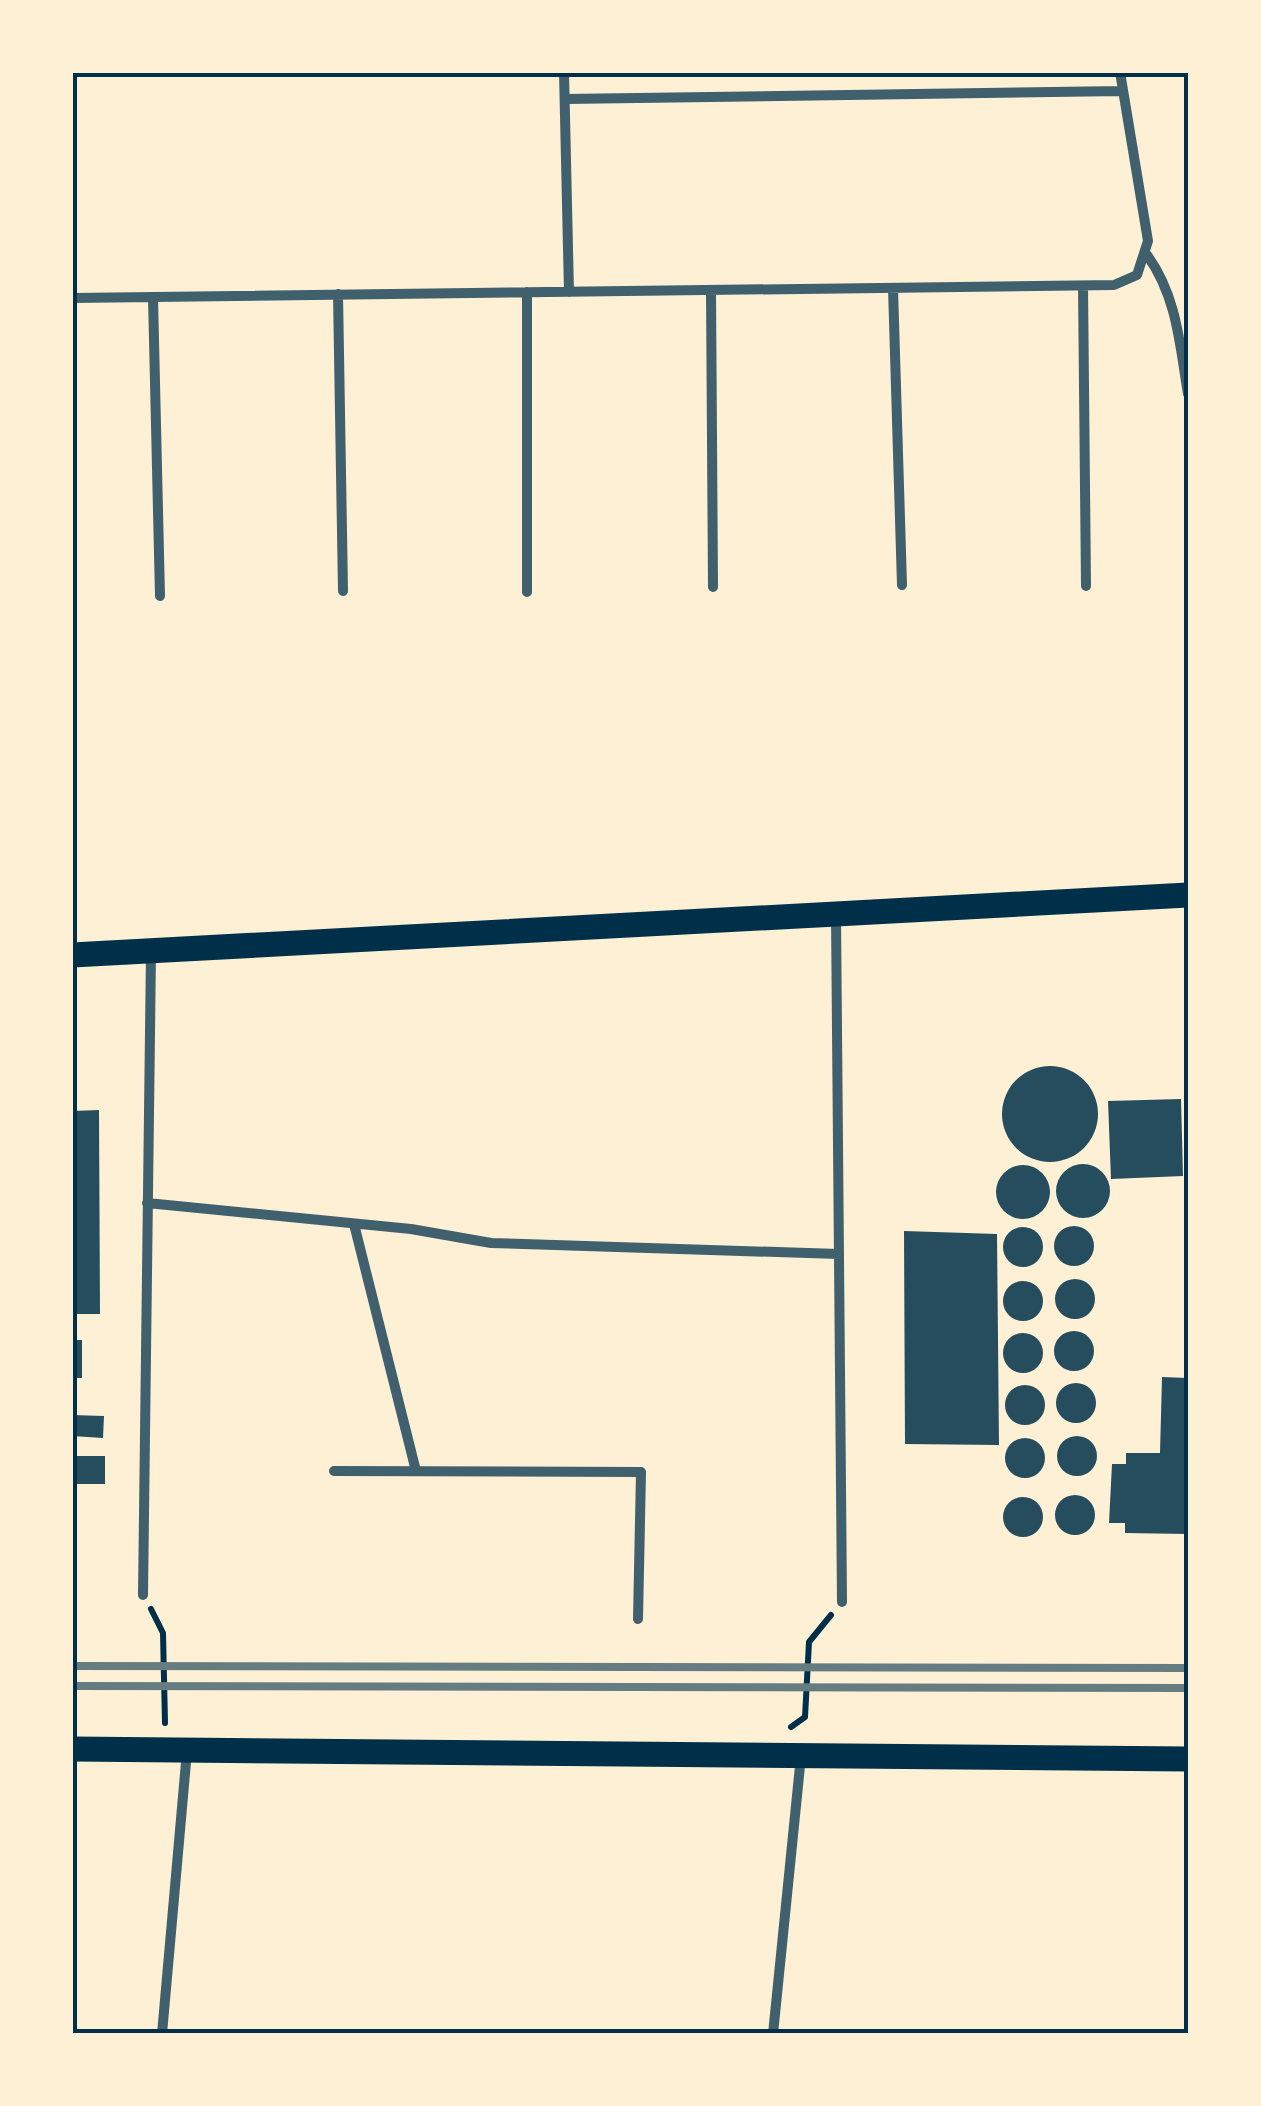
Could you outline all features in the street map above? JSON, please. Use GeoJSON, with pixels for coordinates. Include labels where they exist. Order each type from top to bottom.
{"type":"FeatureCollection","features":[{"type":"Feature","properties":{"kind":"main road"},"geometry":{"type":"LineString","coordinates":[[72,956],[1188,895]]}},
{"type":"Feature","properties":{"kind":"main road"},"geometry":{"type":"LineString","coordinates":[[72,1749],[1188,1759]]}},
{"type":"Feature","properties":{"kind":"street"},"geometry":{"type":"LineString","coordinates":[[564,72],[568,292]]}},
{"type":"Feature","properties":{"kind":"street"},"geometry":{"type":"LineString","coordinates":[[1120,72],[1147,255],[1160,273],[1175,314],[1188,394]]}},
{"type":"Feature","properties":{"kind":"street"},"geometry":{"type":"LineString","coordinates":[[565,100],[1123,91]]}},
{"type":"Feature","properties":{"kind":"street"},"geometry":{"type":"LineString","coordinates":[[72,298],[1083,286],[1126,282],[1137,274],[1147,255]]}},
{"type":"Feature","properties":{"kind":"street"},"geometry":{"type":"LineString","coordinates":[[1083,286],[1086,586]]}},
{"type":"Feature","properties":{"kind":"street"},"geometry":{"type":"LineString","coordinates":[[893,288],[902,585]]}},
{"type":"Feature","properties":{"kind":"street"},"geometry":{"type":"LineString","coordinates":[[711,290],[714,587]]}},
{"type":"Feature","properties":{"kind":"street"},"geometry":{"type":"LineString","coordinates":[[527,292],[527,592]]}},
{"type":"Feature","properties":{"kind":"street"},"geometry":{"type":"LineString","coordinates":[[338,294],[343,591]]}},
{"type":"Feature","properties":{"kind":"street"},"geometry":{"type":"LineString","coordinates":[[153,297],[160,596]]}},
{"type":"Feature","properties":{"kind":"street"},"geometry":{"type":"LineString","coordinates":[[836,914],[842,1602]]}},
{"type":"Feature","properties":{"kind":"street"},"geometry":{"type":"LineString","coordinates":[[143,1595],[151,951]]}},
{"type":"Feature","properties":{"kind":"street"},"geometry":{"type":"LineString","coordinates":[[148,1204],[354,1224],[491,1243],[839,1254]]}},
{"type":"Feature","properties":{"kind":"street"},"geometry":{"type":"LineString","coordinates":[[354,1224],[416,1471]]}},
{"type":"Feature","properties":{"kind":"street"},"geometry":{"type":"LineString","coordinates":[[334,1471],[641,1472],[638,1619]]}},
{"type":"Feature","properties":{"kind":"street"},"geometry":{"type":"LineString","coordinates":[[162,2034],[187,1751]]}},
{"type":"Feature","properties":{"kind":"street"},"geometry":{"type":"LineString","coordinates":[[773,2034],[801,1754]]}},
{"type":"Feature","properties":{"kind":"path"},"geometry":{"type":"LineString","coordinates":[[143,1595],[163,1633],[166,1723],[143,1723],[144,1750]]}},
{"type":"Feature","properties":{"kind":"path"},"geometry":{"type":"LineString","coordinates":[[774,1755],[779,1736],[805,1717],[810,1642],[842,1602]]}},
{"type":"Feature","properties":{"kind":"building"},"geometry":{"type":"Polygon","coordinates":[[[1050,1066],[1069,1069],[1084,1080],[1095,1095],[1095,1133],[1084,1148],[1069,1159],[1050,1162],[1031,1159],[1016,1148],[1005,1133],[1002,1114],[1005,1095],[1016,1080],[1031,1069],[1050,1066]]]}},
{"type":"Feature","properties":{"kind":"building"},"geometry":{"type":"Polygon","coordinates":[[[1181,1099],[1183,1176],[1111,1179],[1108,1101],[1181,1099]]]}},
{"type":"Feature","properties":{"kind":"building"},"geometry":{"type":"Polygon","coordinates":[[[99,1110],[100,1314],[72,1314],[72,1111],[99,1110]]]}},
{"type":"Feature","properties":{"kind":"building"},"geometry":{"type":"Polygon","coordinates":[[[1083,1164],[1102,1172],[1110,1191],[1102,1210],[1083,1218],[1064,1210],[1056,1191],[1064,1172],[1083,1164]]]}},
{"type":"Feature","properties":{"kind":"building"},"geometry":{"type":"Polygon","coordinates":[[[1023,1165],[1042,1173],[1050,1192],[1042,1211],[1023,1219],[1004,1211],[996,1192],[1004,1173],[1023,1165]]]}},
{"type":"Feature","properties":{"kind":"building"},"geometry":{"type":"Polygon","coordinates":[[[1074,1226],[1088,1232],[1094,1246],[1088,1260],[1074,1266],[1060,1260],[1054,1246],[1060,1232],[1074,1226]]]}},
{"type":"Feature","properties":{"kind":"building"},"geometry":{"type":"Polygon","coordinates":[[[1023,1227],[1037,1233],[1043,1247],[1037,1261],[1023,1267],[1009,1261],[1003,1247],[1009,1233],[1023,1227]]]}},
{"type":"Feature","properties":{"kind":"building"},"geometry":{"type":"Polygon","coordinates":[[[904,1231],[997,1234],[999,1445],[905,1444],[904,1231]]]}},
{"type":"Feature","properties":{"kind":"building"},"geometry":{"type":"Polygon","coordinates":[[[1075,1279],[1089,1285],[1095,1299],[1089,1313],[1075,1319],[1061,1313],[1055,1299],[1061,1285],[1075,1279]]]}},
{"type":"Feature","properties":{"kind":"building"},"geometry":{"type":"Polygon","coordinates":[[[1023,1281],[1037,1287],[1043,1301],[1037,1315],[1023,1321],[1009,1315],[1003,1301],[1009,1287],[1023,1281]]]}},
{"type":"Feature","properties":{"kind":"building"},"geometry":{"type":"Polygon","coordinates":[[[1074,1331],[1088,1337],[1094,1351],[1088,1365],[1074,1371],[1060,1365],[1054,1351],[1060,1337],[1074,1331]]]}},
{"type":"Feature","properties":{"kind":"building"},"geometry":{"type":"Polygon","coordinates":[[[1023,1333],[1037,1339],[1043,1353],[1037,1367],[1023,1373],[1009,1367],[1003,1353],[1009,1339],[1023,1333]]]}},
{"type":"Feature","properties":{"kind":"building"},"geometry":{"type":"Polygon","coordinates":[[[72,1340],[82,1340],[82,1378],[72,1378],[72,1340]]]}},
{"type":"Feature","properties":{"kind":"building"},"geometry":{"type":"Polygon","coordinates":[[[1162,1377],[1188,1378],[1188,1534],[1125,1533],[1125,1523],[1109,1523],[1112,1464],[1126,1464],[1126,1453],[1160,1453],[1162,1377]]]}},
{"type":"Feature","properties":{"kind":"building"},"geometry":{"type":"Polygon","coordinates":[[[1076,1383],[1090,1389],[1096,1403],[1090,1417],[1076,1423],[1062,1417],[1056,1403],[1062,1389],[1076,1383]]]}},
{"type":"Feature","properties":{"kind":"building"},"geometry":{"type":"Polygon","coordinates":[[[1025,1385],[1039,1391],[1045,1405],[1039,1419],[1025,1425],[1011,1419],[1005,1405],[1011,1391],[1025,1385]]]}},
{"type":"Feature","properties":{"kind":"building"},"geometry":{"type":"Polygon","coordinates":[[[72,1415],[104,1416],[103,1438],[72,1436],[72,1415]]]}},
{"type":"Feature","properties":{"kind":"building"},"geometry":{"type":"Polygon","coordinates":[[[1077,1436],[1091,1442],[1097,1456],[1091,1470],[1077,1476],[1063,1470],[1057,1456],[1063,1442],[1077,1436]]]}},
{"type":"Feature","properties":{"kind":"building"},"geometry":{"type":"Polygon","coordinates":[[[1025,1438],[1039,1444],[1045,1458],[1039,1472],[1025,1478],[1011,1472],[1005,1458],[1011,1444],[1025,1438]]]}},
{"type":"Feature","properties":{"kind":"building"},"geometry":{"type":"Polygon","coordinates":[[[72,1456],[105,1456],[105,1484],[72,1484],[72,1456]]]}},
{"type":"Feature","properties":{"kind":"building"},"geometry":{"type":"Polygon","coordinates":[[[1075,1495],[1089,1501],[1095,1515],[1089,1529],[1075,1535],[1061,1529],[1055,1515],[1061,1501],[1075,1495]]]}},
{"type":"Feature","properties":{"kind":"building"},"geometry":{"type":"Polygon","coordinates":[[[1023,1497],[1037,1503],[1043,1517],[1037,1531],[1023,1537],[1009,1531],[1003,1517],[1009,1503],[1023,1497]]]}},
{"type":"Feature","properties":{"kind":"railway"},"geometry":{"type":"LineString","coordinates":[[72,1666],[1188,1668]]}},
{"type":"Feature","properties":{"kind":"railway"},"geometry":{"type":"LineString","coordinates":[[72,1686],[1188,1688]]}}]}
